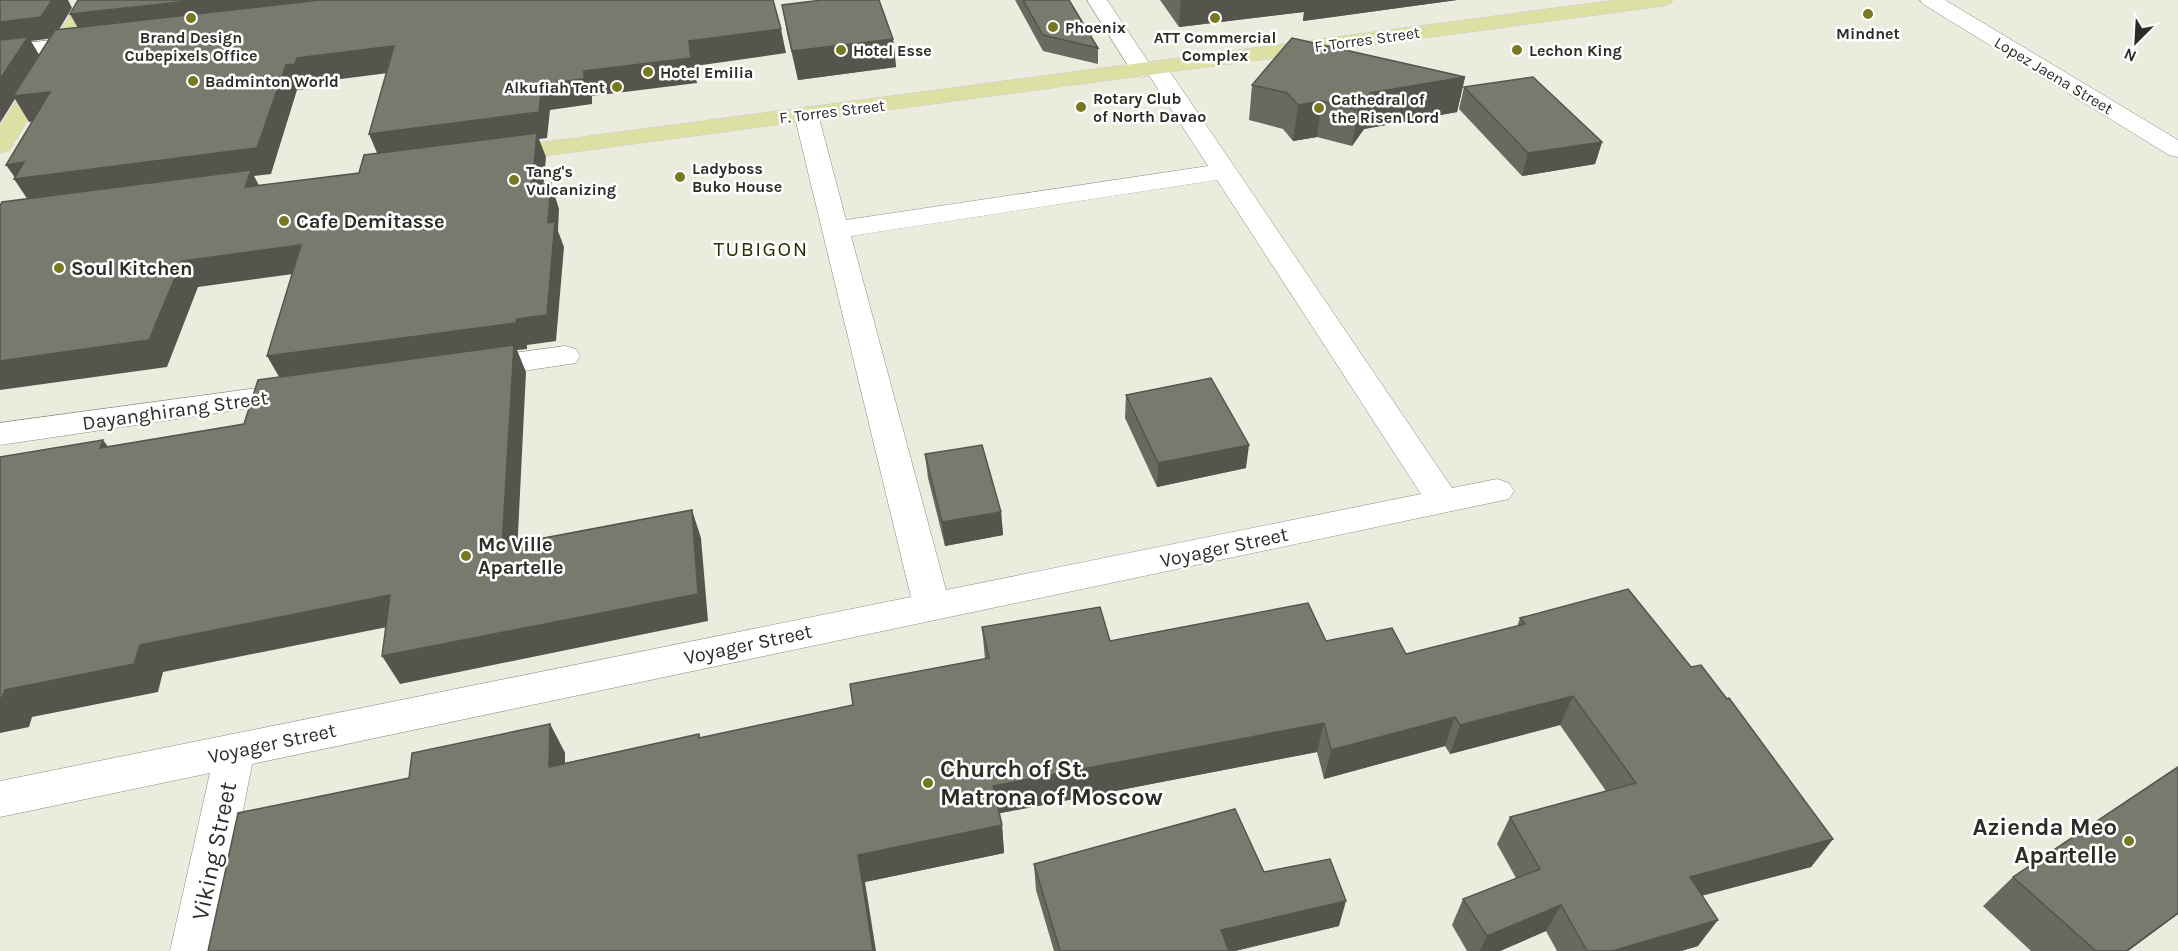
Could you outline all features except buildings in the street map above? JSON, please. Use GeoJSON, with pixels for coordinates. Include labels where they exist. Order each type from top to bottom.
{"type":"FeatureCollection","features":[{"type":"Feature","properties":{"kind":"main road"},"geometry":{"type":"LineString","coordinates":[[0,146],[90,0]]}},
{"type":"Feature","properties":{"kind":"main road","name":"F. Torres Street"},"geometry":{"type":"LineString","coordinates":[[477,158],[1663,0]]}},
{"type":"Feature","properties":{"kind":"street"},"geometry":{"type":"LineString","coordinates":[[1097,0],[1224,171],[1444,502]]}},
{"type":"Feature","properties":{"kind":"street","name":"Lopez Jaena Street"},"geometry":{"type":"LineString","coordinates":[[1930,0],[2178,150]]}},
{"type":"Feature","properties":{"kind":"street"},"geometry":{"type":"LineString","coordinates":[[0,53],[107,41]]}},
{"type":"Feature","properties":{"kind":"street"},"geometry":{"type":"LineString","coordinates":[[806,114],[932,607]]}},
{"type":"Feature","properties":{"kind":"street"},"geometry":{"type":"LineString","coordinates":[[836,230],[1224,171]]}},
{"type":"Feature","properties":{"kind":"street"},"geometry":{"type":"LineString","coordinates":[[447,372],[565,356]]}},
{"type":"Feature","properties":{"kind":"street","name":"Dayanghirang Street"},"geometry":{"type":"LineString","coordinates":[[0,434],[318,390]]}},
{"type":"Feature","properties":{"kind":"street","name":"Voyager Street"},"geometry":{"type":"LineString","coordinates":[[0,799],[1497,491]]}},
{"type":"Feature","properties":{"kind":"street","name":"Viking Street"},"geometry":{"type":"LineString","coordinates":[[193,951],[235,750]]}},
{"type":"Feature","properties":{"kind":"place","name":"Mindnet"},"geometry":{"type":"Point","coordinates":[1868,14]}},
{"type":"Feature","properties":{"kind":"place","name":"Brand Design Cubepixels Office"},"geometry":{"type":"Point","coordinates":[191,18]}},
{"type":"Feature","properties":{"kind":"place","name":"ATT Commercial Complex"},"geometry":{"type":"Point","coordinates":[1215,18]}},
{"type":"Feature","properties":{"kind":"place","name":"Phoenix"},"geometry":{"type":"Point","coordinates":[1053,27]}},
{"type":"Feature","properties":{"kind":"place","name":"Hotel Esse"},"geometry":{"type":"Point","coordinates":[841,50]}},
{"type":"Feature","properties":{"kind":"place","name":"Lechon King"},"geometry":{"type":"Point","coordinates":[1517,50]}},
{"type":"Feature","properties":{"kind":"place","name":"Hotel Emilia"},"geometry":{"type":"Point","coordinates":[648,72]}},
{"type":"Feature","properties":{"kind":"place","name":"Badminton World"},"geometry":{"type":"Point","coordinates":[193,81]}},
{"type":"Feature","properties":{"kind":"place","name":"Alkufiah Tent"},"geometry":{"type":"Point","coordinates":[617,87]}},
{"type":"Feature","properties":{"kind":"place","name":"Rotary Club of North Davao"},"geometry":{"type":"Point","coordinates":[1081,107]}},
{"type":"Feature","properties":{"kind":"place","name":"Cathedral of the Risen Lord"},"geometry":{"type":"Point","coordinates":[1319,108]}},
{"type":"Feature","properties":{"kind":"place","name":"Ladyboss Buko House"},"geometry":{"type":"Point","coordinates":[680,177]}},
{"type":"Feature","properties":{"kind":"place","name":"Tang's Vulcanizing"},"geometry":{"type":"Point","coordinates":[514,180]}},
{"type":"Feature","properties":{"kind":"place","name":"Cafe Demitasse"},"geometry":{"type":"Point","coordinates":[284,221]}},
{"type":"Feature","properties":{"kind":"place","name":"Soul Kitchen"},"geometry":{"type":"Point","coordinates":[59,268]}},
{"type":"Feature","properties":{"kind":"place","name":"Mc Ville Apartelle"},"geometry":{"type":"Point","coordinates":[466,556]}},
{"type":"Feature","properties":{"kind":"place","name":"Church of St. Matrona of Moscow"},"geometry":{"type":"Point","coordinates":[928,783]}},
{"type":"Feature","properties":{"kind":"place","name":"Azienda Meo Apartelle"},"geometry":{"type":"Point","coordinates":[2129,841]}},
{"type":"Feature","properties":{"kind":"district","name":"TUBIGON"},"geometry":{"type":"Point","coordinates":[761,249]}}]}
